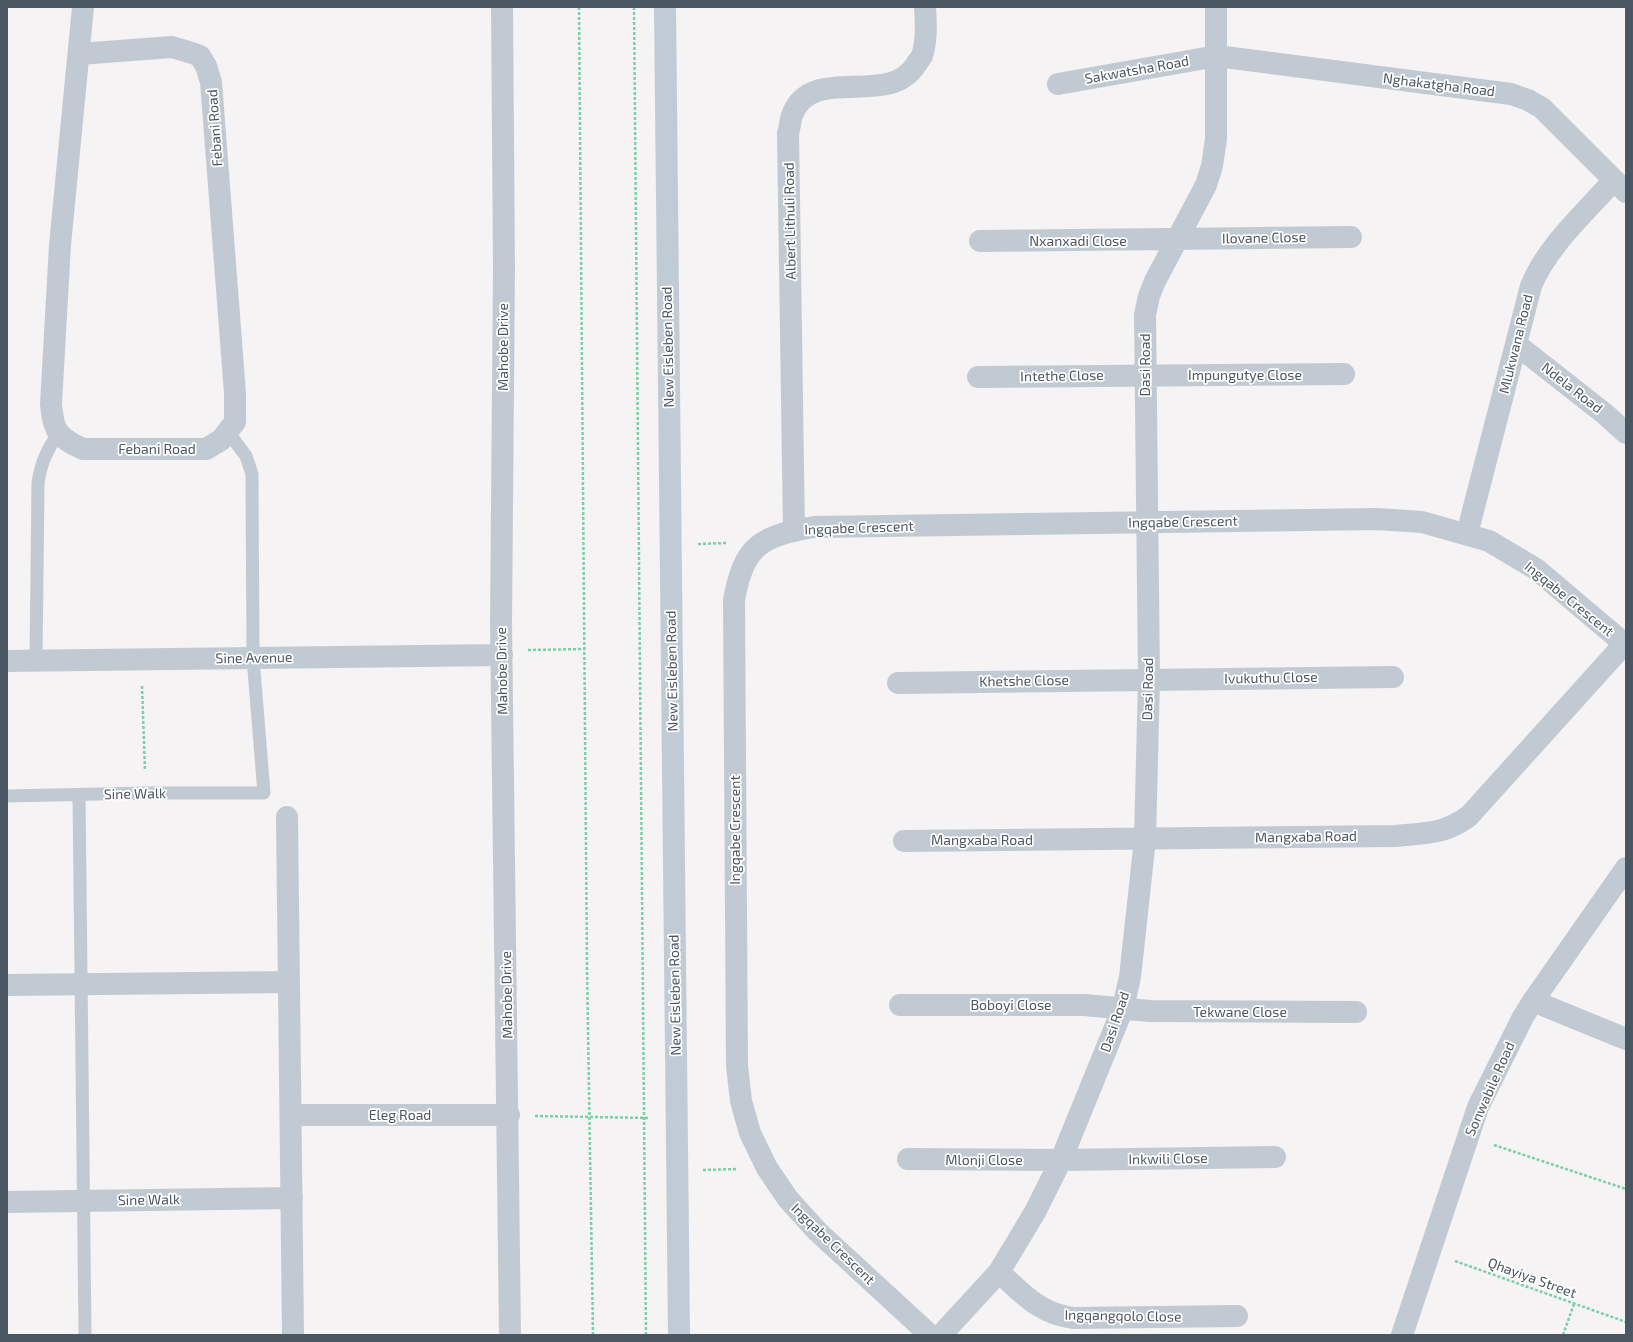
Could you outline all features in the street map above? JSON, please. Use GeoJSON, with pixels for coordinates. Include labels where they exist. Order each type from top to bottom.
{"type":"FeatureCollection","features":[{"type":"Feature","properties":{"kind":"main road","name":"New Eisleben Road"},"geometry":{"type":"LineString","coordinates":[[664,7],[679,1335]]}},
{"type":"Feature","properties":{"kind":"street"},"geometry":{"type":"LineString","coordinates":[[58,433],[52,418],[52,388],[60,245],[83,7]]}},
{"type":"Feature","properties":{"kind":"street","name":"Mahobe Drive"},"geometry":{"type":"LineString","coordinates":[[502,7],[504,246],[502,655],[509,1115],[510,1335]]}},
{"type":"Feature","properties":{"kind":"street","name":"Albert Lithuli Road"},"geometry":{"type":"LineString","coordinates":[[794,531],[788,133],[792,115],[801,102],[813,92],[827,88],[868,87],[891,84],[910,74],[922,57],[926,36],[925,7]]}},
{"type":"Feature","properties":{"kind":"street","name":"Dasi Road"},"geometry":{"type":"LineString","coordinates":[[941,1335],[999,1272],[1035,1212],[1061,1160],[1123,1008],[1130,977],[1145,839],[1149,679],[1145,316],[1149,296],[1155,281],[1206,185],[1214,160],[1216,139],[1216,7]]}},
{"type":"Feature","properties":{"kind":"street","name":"Febani Road"},"geometry":{"type":"LineString","coordinates":[[58,433],[67,442],[83,449],[206,449],[221,440],[235,422],[235,393],[211,82],[206,66],[200,56],[172,47],[78,54]]}},
{"type":"Feature","properties":{"kind":"street","name":"Sakwatsha Road"},"geometry":{"type":"LineString","coordinates":[[1058,84],[1217,56]]}},
{"type":"Feature","properties":{"kind":"street","name":"Nghakatgha Road"},"geometry":{"type":"LineString","coordinates":[[1217,56],[1517,96],[1542,108],[1620,186]]}},
{"type":"Feature","properties":{"kind":"street","name":"Mlukwana Road"},"geometry":{"type":"LineString","coordinates":[[1467,534],[1531,286],[1547,255],[1620,186]]}},
{"type":"Feature","properties":{"kind":"street","name":"Ilovane Close"},"geometry":{"type":"LineString","coordinates":[[1176,240],[1351,237]]}},
{"type":"Feature","properties":{"kind":"street","name":"Nxanxadi Close"},"geometry":{"type":"LineString","coordinates":[[980,241],[1176,240]]}},
{"type":"Feature","properties":{"kind":"street","name":"Ndela Road"},"geometry":{"type":"LineString","coordinates":[[1517,345],[1605,414],[1626,434]]}},
{"type":"Feature","properties":{"kind":"street","name":"Impungutye Close"},"geometry":{"type":"LineString","coordinates":[[1146,376],[1344,374]]}},
{"type":"Feature","properties":{"kind":"street","name":"Intethe Close"},"geometry":{"type":"LineString","coordinates":[[978,377],[1146,376]]}},
{"type":"Feature","properties":{"kind":"street","name":"Ingqabe Crescent"},"geometry":{"type":"LineString","coordinates":[[930,1335],[818,1232],[788,1199],[767,1168],[750,1133],[740,1101],[737,1066],[734,600],[738,576],[746,558],[758,546],[775,536],[814,527],[1377,519],[1422,522],[1489,541],[1536,569],[1626,643]]}},
{"type":"Feature","properties":{"kind":"street","name":"Mangxaba Road"},"geometry":{"type":"LineString","coordinates":[[904,841],[1395,836],[1433,832],[1452,828],[1469,816],[1626,643]]}},
{"type":"Feature","properties":{"kind":"street","name":"Sine Avenue"},"geometry":{"type":"LineString","coordinates":[[7,661],[502,655]]}},
{"type":"Feature","properties":{"kind":"street","name":"Ivukuthu Close"},"geometry":{"type":"LineString","coordinates":[[1149,679],[1393,676]]}},
{"type":"Feature","properties":{"kind":"street","name":"Khetshe Close"},"geometry":{"type":"LineString","coordinates":[[898,682],[1149,679]]}},
{"type":"Feature","properties":{"kind":"street"},"geometry":{"type":"LineString","coordinates":[[287,816],[293,1335]]}},
{"type":"Feature","properties":{"kind":"street","name":"Sonwabile Road"},"geometry":{"type":"LineString","coordinates":[[1402,1335],[1431,1252],[1478,1107],[1523,1017],[1626,868]]}},
{"type":"Feature","properties":{"kind":"street"},"geometry":{"type":"LineString","coordinates":[[7,985],[289,982]]}},
{"type":"Feature","properties":{"kind":"street"},"geometry":{"type":"LineString","coordinates":[[1533,1001],[1626,1039]]}},
{"type":"Feature","properties":{"kind":"street","name":"Boboyi Close"},"geometry":{"type":"LineString","coordinates":[[900,1005],[1084,1005],[1123,1008]]}},
{"type":"Feature","properties":{"kind":"street","name":"Tekwane Close"},"geometry":{"type":"LineString","coordinates":[[1123,1008],[1150,1011],[1356,1012]]}},
{"type":"Feature","properties":{"kind":"street","name":"Eleg Road"},"geometry":{"type":"LineString","coordinates":[[291,1115],[509,1115]]}},
{"type":"Feature","properties":{"kind":"street","name":"Inkwili Close"},"geometry":{"type":"LineString","coordinates":[[1061,1160],[1275,1157]]}},
{"type":"Feature","properties":{"kind":"street","name":"Mlonji Close"},"geometry":{"type":"LineString","coordinates":[[908,1159],[1061,1160]]}},
{"type":"Feature","properties":{"kind":"street","name":"Sine Walk"},"geometry":{"type":"LineString","coordinates":[[7,1202],[292,1198]]}},
{"type":"Feature","properties":{"kind":"street","name":"Ingqangqolo Close"},"geometry":{"type":"LineString","coordinates":[[999,1272],[1035,1305],[1062,1317],[1237,1316]]}},
{"type":"Feature","properties":{"kind":"lane"},"geometry":{"type":"LineString","coordinates":[[228,432],[246,456],[252,474],[253,658]]}},
{"type":"Feature","properties":{"kind":"lane"},"geometry":{"type":"LineString","coordinates":[[36,661],[38,483],[41,466],[46,453],[58,433]]}},
{"type":"Feature","properties":{"kind":"lane","name":"Sine Walk"},"geometry":{"type":"LineString","coordinates":[[7,796],[146,793],[264,793],[253,658]]}},
{"type":"Feature","properties":{"kind":"lane"},"geometry":{"type":"LineString","coordinates":[[79,795],[85,1335]]}},
{"type":"Feature","properties":{"kind":"path"},"geometry":{"type":"LineString","coordinates":[[579,7],[592,1335]]}},
{"type":"Feature","properties":{"kind":"path"},"geometry":{"type":"LineString","coordinates":[[634,7],[646,1335]]}},
{"type":"Feature","properties":{"kind":"path"},"geometry":{"type":"LineString","coordinates":[[524,650],[585,649]]}},
{"type":"Feature","properties":{"kind":"path"},"geometry":{"type":"LineString","coordinates":[[141,660],[146,793]]}},
{"type":"Feature","properties":{"kind":"path"},"geometry":{"type":"LineString","coordinates":[[509,1115],[677,1118]]}},
{"type":"Feature","properties":{"kind":"path"},"geometry":{"type":"LineString","coordinates":[[1468,1136],[1626,1190]]}},
{"type":"Feature","properties":{"kind":"path"},"geometry":{"type":"LineString","coordinates":[[677,1171],[767,1168]]}},
{"type":"Feature","properties":{"kind":"path","name":"Qhayiya Street"},"geometry":{"type":"LineString","coordinates":[[1431,1252],[1626,1322]]}},
{"type":"Feature","properties":{"kind":"path"},"geometry":{"type":"LineString","coordinates":[[1563,1335],[1574,1304]]}}]}
